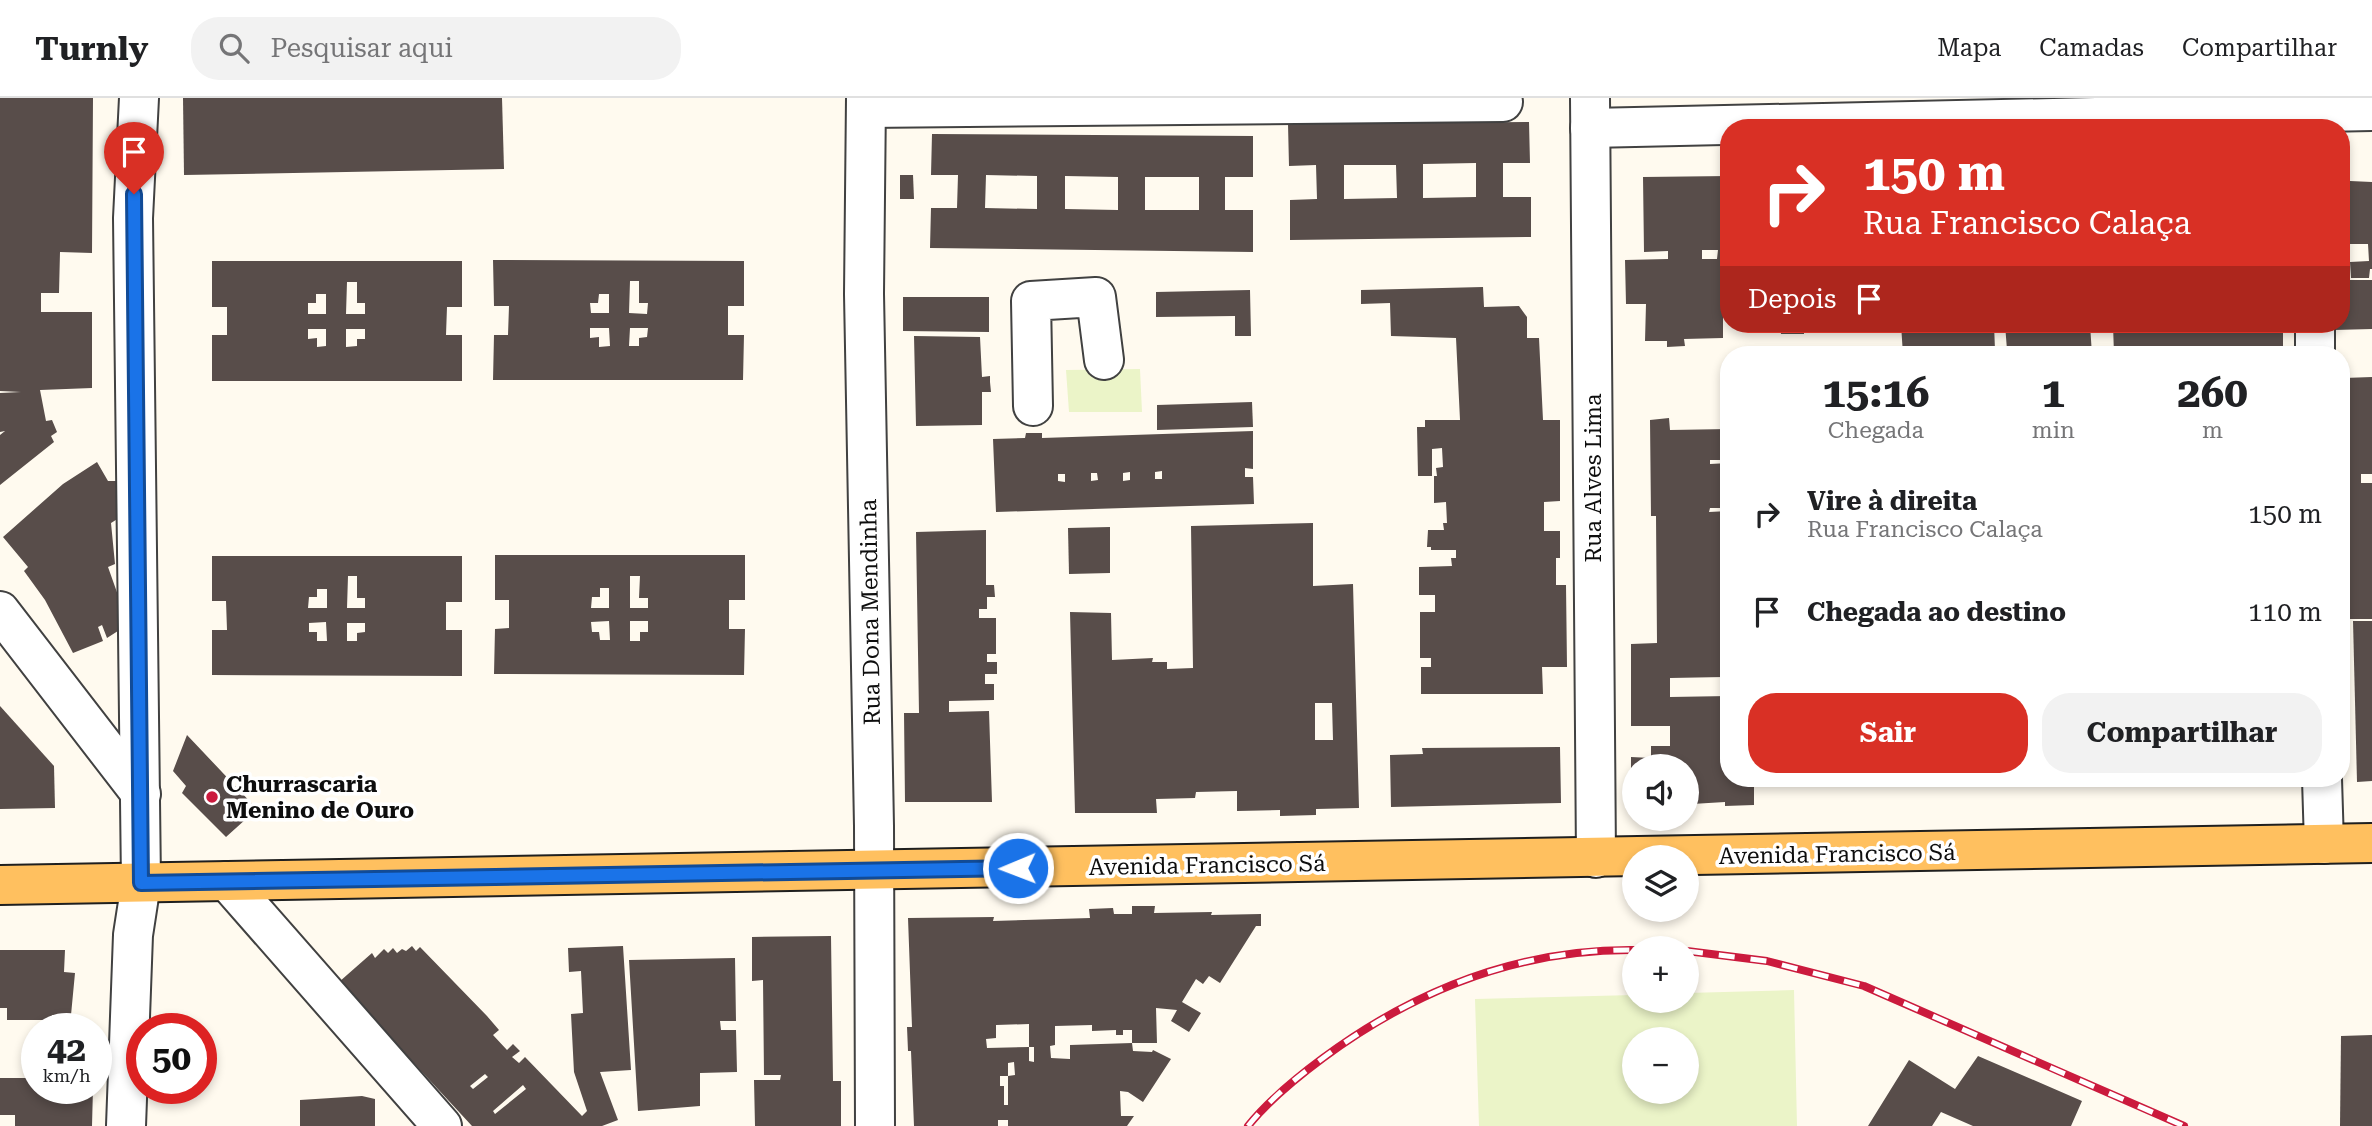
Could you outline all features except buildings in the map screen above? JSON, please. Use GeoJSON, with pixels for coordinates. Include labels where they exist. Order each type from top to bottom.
{"type":"FeatureCollection","features":[{"type":"Feature","properties":{"kind":"main road","name":"Avenida Francisco Sá"},"geometry":{"type":"LineString","coordinates":[[0,885],[2372,843]]}},
{"type":"Feature","properties":{"kind":"street"},"geometry":{"type":"LineString","coordinates":[[126,1126],[133,935],[141,883],[133,218],[139,98]]}},
{"type":"Feature","properties":{"kind":"street"},"geometry":{"type":"LineString","coordinates":[[866,103],[1503,102]]}},
{"type":"Feature","properties":{"kind":"street","name":"Rua Dona Mendinha"},"geometry":{"type":"LineString","coordinates":[[866,103],[864,294],[875,1126]]}},
{"type":"Feature","properties":{"kind":"street"},"geometry":{"type":"LineString","coordinates":[[1590,113],[2372,111]]}},
{"type":"Feature","properties":{"kind":"street","name":"Rua Alves Lima"},"geometry":{"type":"LineString","coordinates":[[1590,113],[1596,858]]}},
{"type":"Feature","properties":{"kind":"street"},"geometry":{"type":"LineString","coordinates":[[1033,406],[1031,301],[1096,297],[1104,360]]}},
{"type":"Feature","properties":{"kind":"street"},"geometry":{"type":"LineString","coordinates":[[0,611],[141,794]]}},
{"type":"Feature","properties":{"kind":"street"},"geometry":{"type":"LineString","coordinates":[[2322,787],[2324,844]]}},
{"type":"Feature","properties":{"kind":"street"},"geometry":{"type":"LineString","coordinates":[[227,881],[442,1126]]}},
{"type":"Feature","properties":{"kind":"green space"},"geometry":{"type":"Polygon","coordinates":[[[1140,369],[1142,412],[1069,412],[1066,370],[1140,369]]]}},
{"type":"Feature","properties":{"kind":"green space"},"geometry":{"type":"Polygon","coordinates":[[[1794,990],[1797,1126],[1479,1126],[1475,999],[1622,995],[1622,1013],[1699,1013],[1699,993],[1794,990]]]}},
{"type":"Feature","properties":{"kind":"railway"},"geometry":{"type":"LineString","coordinates":[[1248,1126],[1283,1090],[1323,1058],[1394,1012],[1432,994],[1509,966],[1550,957],[1622,951]]}},
{"type":"Feature","properties":{"kind":"railway"},"geometry":{"type":"LineString","coordinates":[[1699,952],[1767,961],[1864,986],[2184,1126]]}},
{"type":"Feature","properties":{"kind":"place","name":"Churrascaria Menino de Ouro"},"geometry":{"type":"Point","coordinates":[212,797]}},
{"type":"Feature","properties":{"kind":"route"},"geometry":{"type":"LineString","coordinates":[[134,194],[141,883],[1018,868]]}}]}
